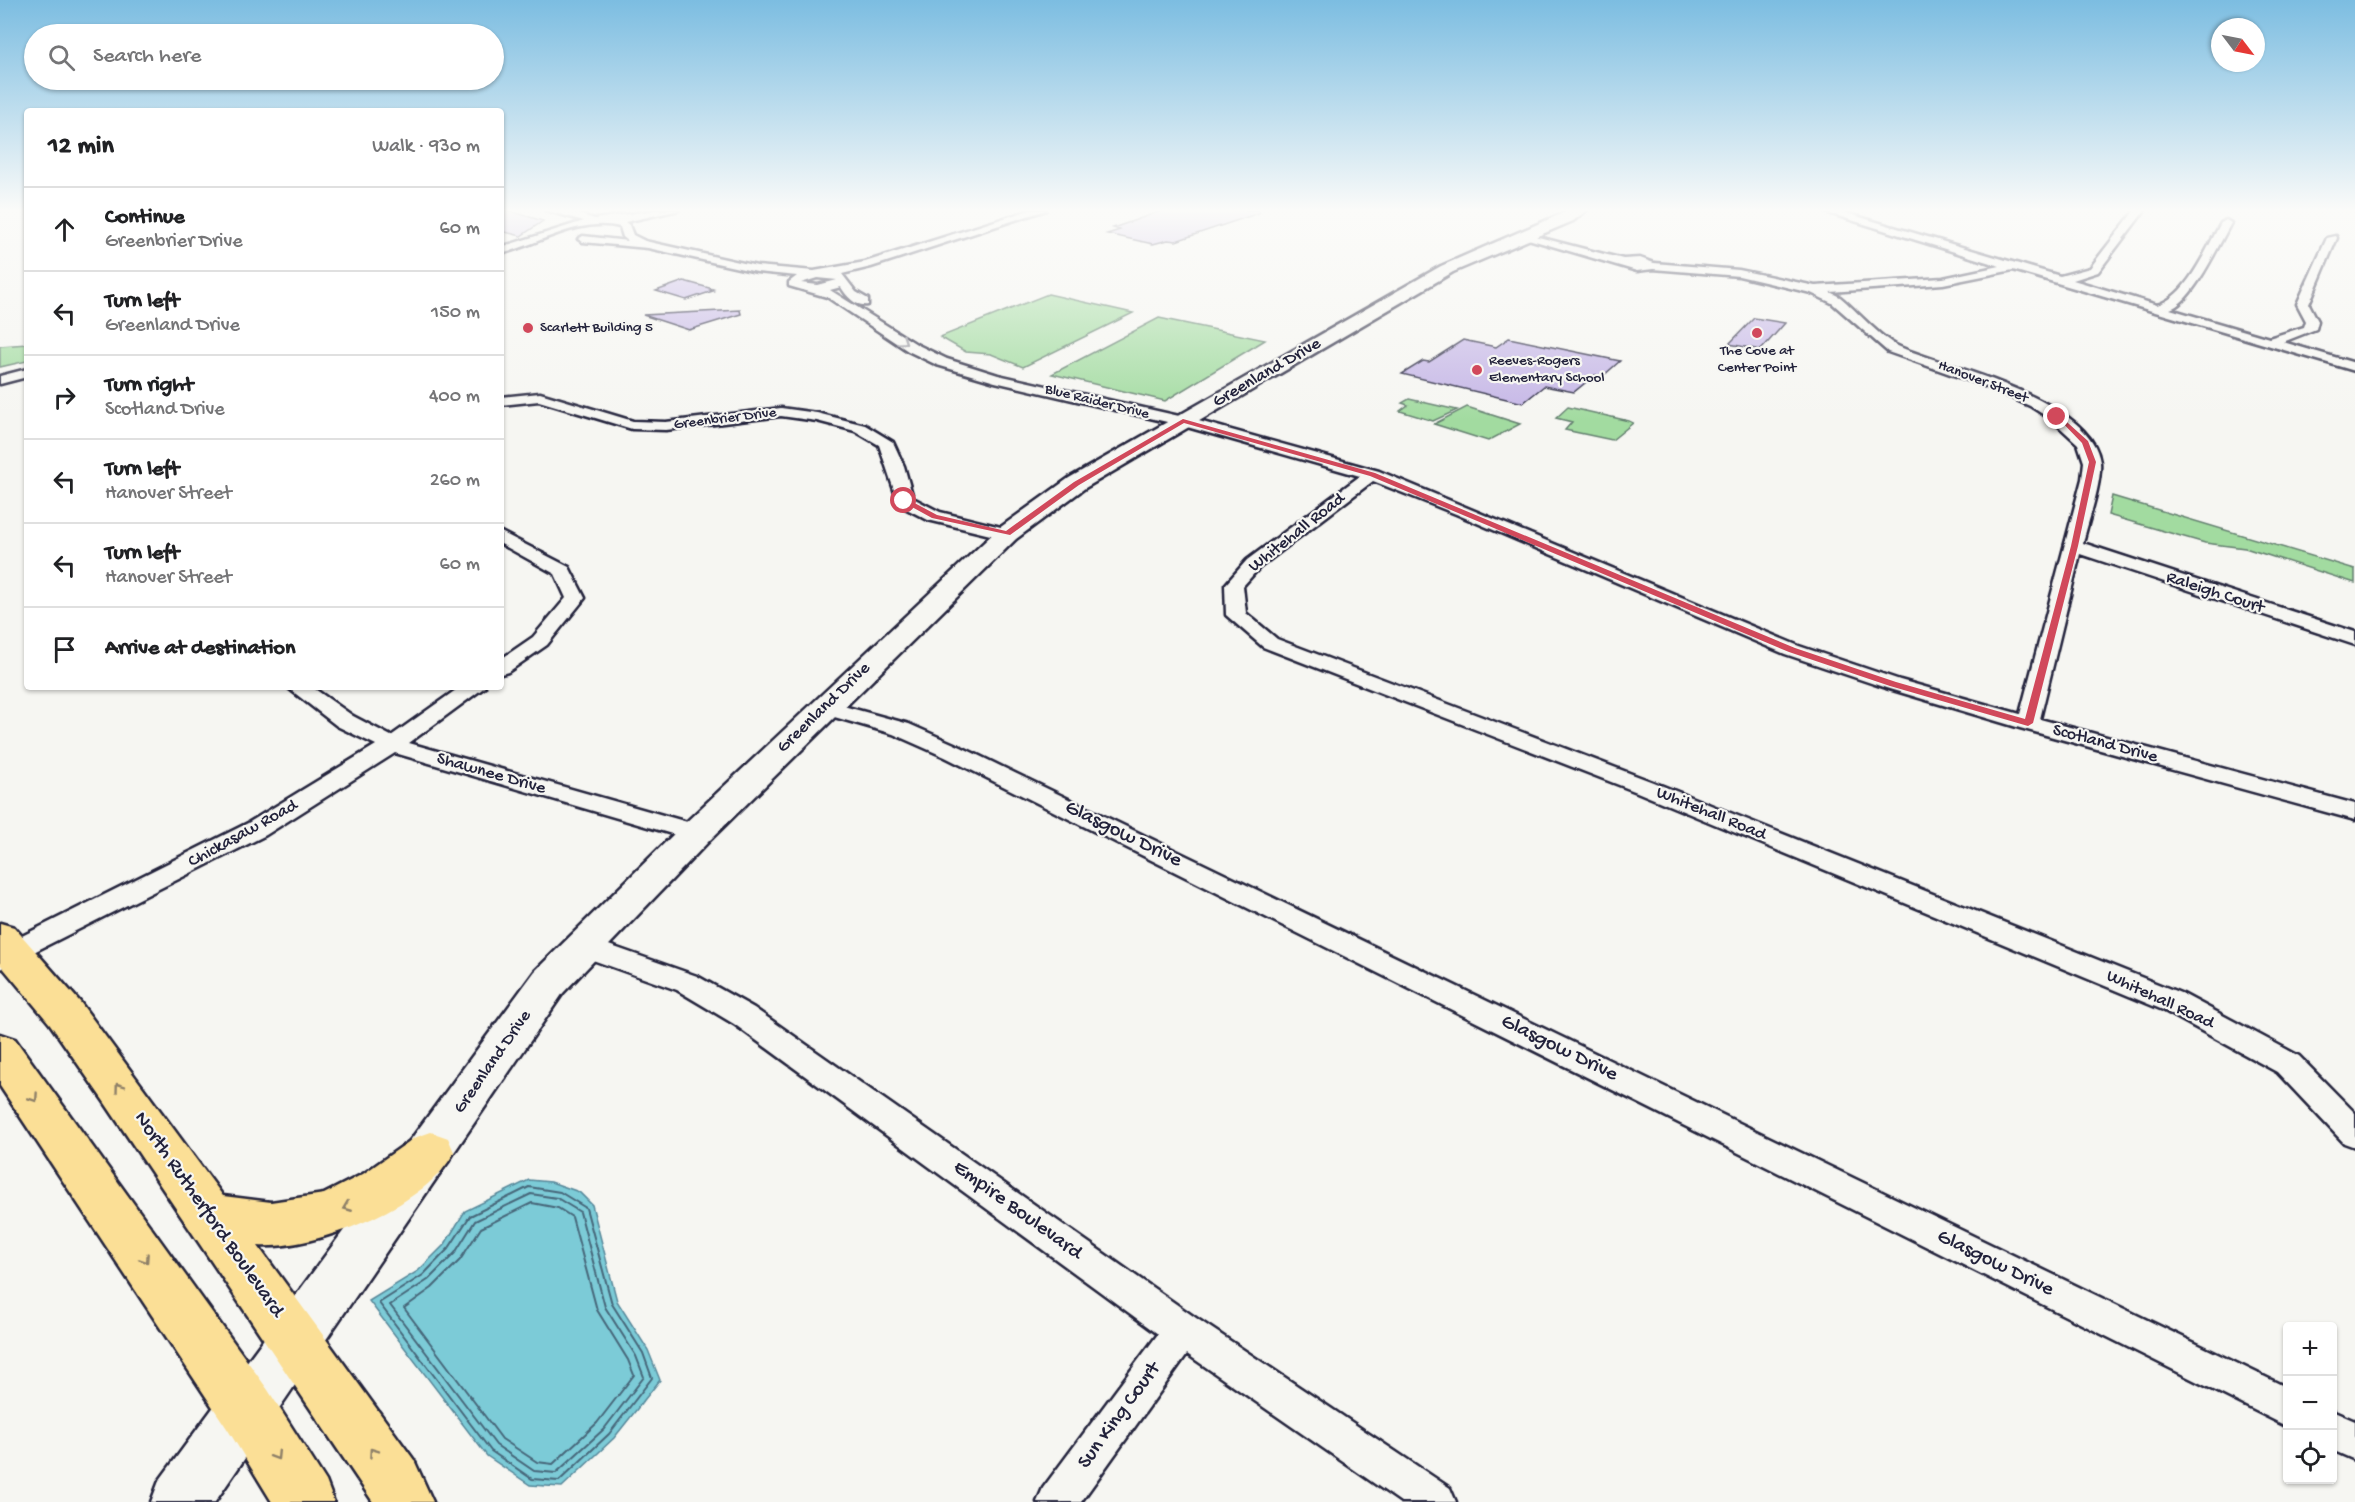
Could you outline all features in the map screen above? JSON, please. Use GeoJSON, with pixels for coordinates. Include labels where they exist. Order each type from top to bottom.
{"type":"FeatureCollection","features":[{"type":"Feature","properties":{"kind":"main road","name":"North Rutherford Boulevard"},"geometry":{"type":"LineString","coordinates":[[5,949],[72,1023],[393,1481],[404,1502]]}},
{"type":"Feature","properties":{"kind":"main road"},"geometry":{"type":"LineString","coordinates":[[0,1051],[248,1410],[305,1502]]}},
{"type":"Feature","properties":{"kind":"main road"},"geometry":{"type":"LineString","coordinates":[[208,1215],[258,1226],[315,1218],[377,1193],[431,1152]]}},
{"type":"Feature","properties":{"kind":"street","name":"Blue Raider Drive"},"geometry":{"type":"LineString","coordinates":[[785,280],[831,294],[913,348],[963,369],[1183,421]]}},
{"type":"Feature","properties":{"kind":"street"},"geometry":{"type":"LineString","coordinates":[[796,280],[799,286],[830,288],[847,280]]}},
{"type":"Feature","properties":{"kind":"street","name":"Greenland Drive"},"geometry":{"type":"LineString","coordinates":[[180,1502],[248,1410],[549,982],[696,833],[1007,534],[1077,483],[1428,280]]}},
{"type":"Feature","properties":{"kind":"street"},"geometry":{"type":"LineString","coordinates":[[1771,280],[1815,290],[1948,280]]}},
{"type":"Feature","properties":{"kind":"street"},"geometry":{"type":"LineString","coordinates":[[2058,280],[2355,367]]}},
{"type":"Feature","properties":{"kind":"street"},"geometry":{"type":"LineString","coordinates":[[2156,309],[2173,304],[2193,280]]}},
{"type":"Feature","properties":{"kind":"street"},"geometry":{"type":"LineString","coordinates":[[2268,342],[2310,329],[2312,321],[2302,304],[2313,280]]}},
{"type":"Feature","properties":{"kind":"street","name":"Blue Raider Drive"},"geometry":{"type":"LineString","coordinates":[[843,282],[851,296],[936,349],[956,357],[1154,409],[1183,421]]}},
{"type":"Feature","properties":{"kind":"street","name":"Hanover Street"},"geometry":{"type":"LineString","coordinates":[[1815,290],[1836,300],[1893,349],[1992,384],[2035,403],[2074,430],[2085,442],[2092,462],[2074,546],[2028,723]]}},
{"type":"Feature","properties":{"kind":"street"},"geometry":{"type":"LineString","coordinates":[[0,373],[24,368]]}},
{"type":"Feature","properties":{"kind":"street"},"geometry":{"type":"LineString","coordinates":[[0,380],[24,374]]}},
{"type":"Feature","properties":{"kind":"street","name":"Greenbrier Drive"},"geometry":{"type":"LineString","coordinates":[[504,401],[540,397],[566,402],[632,425],[666,426],[782,412],[828,420],[860,429],[885,442],[896,466],[904,501],[934,516],[1007,534]]}},
{"type":"Feature","properties":{"kind":"street","name":"Scotland Drive"},"geometry":{"type":"LineString","coordinates":[[1183,421],[1373,474],[1792,650],[1893,684],[2355,812]]}},
{"type":"Feature","properties":{"kind":"street","name":"Whitehall Road"},"geometry":{"type":"LineString","coordinates":[[1373,474],[1253,564],[1234,585],[1236,615],[1270,644],[1645,787],[2173,1002],[2288,1064],[2355,1134]]}},
{"type":"Feature","properties":{"kind":"street"},"geometry":{"type":"LineString","coordinates":[[504,539],[563,572],[576,598],[540,641],[504,666]]}},
{"type":"Feature","properties":{"kind":"street","name":"Raleigh Court"},"geometry":{"type":"LineString","coordinates":[[2074,546],[2355,639]]}},
{"type":"Feature","properties":{"kind":"street","name":"Shawnee Drive"},"geometry":{"type":"LineString","coordinates":[[302,690],[345,721],[392,745],[696,833]]}},
{"type":"Feature","properties":{"kind":"street","name":"Chickasaw Road"},"geometry":{"type":"LineString","coordinates":[[5,949],[257,830],[392,745],[470,690]]}},
{"type":"Feature","properties":{"kind":"street","name":"Glasgow Drive"},"geometry":{"type":"LineString","coordinates":[[825,707],[901,729],[953,752],[2283,1406]]}},
{"type":"Feature","properties":{"kind":"street","name":"Empire Boulevard"},"geometry":{"type":"LineString","coordinates":[[583,946],[687,983],[744,1016],[1183,1330],[1436,1502]]}},
{"type":"Feature","properties":{"kind":"street","name":"Sun King Court"},"geometry":{"type":"LineString","coordinates":[[1057,1502],[1183,1330]]}},
{"type":"Feature","properties":{"kind":"street"},"geometry":{"type":"LineString","coordinates":[[2337,1432],[2355,1441]]}},
{"type":"Feature","properties":{"kind":"green space"},"geometry":{"type":"Polygon","coordinates":[[[1048,294],[1133,313],[1023,367],[991,354],[966,352],[940,337],[1048,294]]]}},
{"type":"Feature","properties":{"kind":"green space"},"geometry":{"type":"Polygon","coordinates":[[[1159,318],[1265,340],[1165,401],[1052,374],[1159,318]]]}},
{"type":"Feature","properties":{"kind":"green space"},"geometry":{"type":"Polygon","coordinates":[[[24,344],[24,362],[0,367],[0,346],[24,344]]]}},
{"type":"Feature","properties":{"kind":"green space"},"geometry":{"type":"Polygon","coordinates":[[[1409,399],[1457,410],[1433,421],[1400,411],[1408,405],[1402,403],[1409,399]]]}},
{"type":"Feature","properties":{"kind":"green space"},"geometry":{"type":"Polygon","coordinates":[[[1467,407],[1520,424],[1488,441],[1434,424],[1467,407]]]}},
{"type":"Feature","properties":{"kind":"green space"},"geometry":{"type":"Polygon","coordinates":[[[1568,407],[1633,423],[1612,440],[1565,430],[1572,422],[1556,418],[1568,407]]]}},
{"type":"Feature","properties":{"kind":"green space"},"geometry":{"type":"Polygon","coordinates":[[[2112,496],[2355,569],[2355,583],[2245,548],[2205,543],[2108,515],[2112,496]]]}},
{"type":"Feature","properties":{"kind":"water"},"geometry":{"type":"Polygon","coordinates":[[[529,1180],[551,1182],[579,1192],[592,1205],[617,1301],[648,1350],[660,1380],[614,1438],[562,1487],[530,1485],[487,1456],[369,1301],[418,1271],[445,1244],[465,1211],[529,1180]]]}},
{"type":"Feature","properties":{"kind":"building"},"geometry":{"type":"Polygon","coordinates":[[[684,281],[713,289],[710,290],[713,291],[686,300],[656,291],[684,281]]]}},
{"type":"Feature","properties":{"kind":"building"},"geometry":{"type":"Polygon","coordinates":[[[740,310],[741,314],[689,330],[643,315],[740,310]]]}},
{"type":"Feature","properties":{"kind":"building","name":"The Cove at Center Point"},"geometry":{"type":"Polygon","coordinates":[[[1754,318],[1785,323],[1761,350],[1729,344],[1754,318]]]}},
{"type":"Feature","properties":{"kind":"building","name":"Reeves-Rogers Elementary School"},"geometry":{"type":"Polygon","coordinates":[[[1509,338],[1620,361],[1603,376],[1595,375],[1574,392],[1544,386],[1523,403],[1402,374],[1423,361],[1429,362],[1463,340],[1496,347],[1509,338]]]}},
{"type":"Feature","properties":{"kind":"place","name":"Scarlett Building 5"},"geometry":{"type":"Point","coordinates":[528,328]}},
{"type":"Feature","properties":{"kind":"place","name":"The Cove at Center Point"},"geometry":{"type":"Point","coordinates":[1757,333]}},
{"type":"Feature","properties":{"kind":"place","name":"Reeves-Rogers Elementary School"},"geometry":{"type":"Point","coordinates":[1477,370]}},
{"type":"Feature","properties":{"kind":"route"},"geometry":{"type":"LineString","coordinates":[[904,501],[934,516],[1007,534],[1077,483],[1183,421],[1373,474],[1792,650],[1893,684],[2028,723],[2091,480],[2092,462],[2085,442],[2057,417]]}}]}
